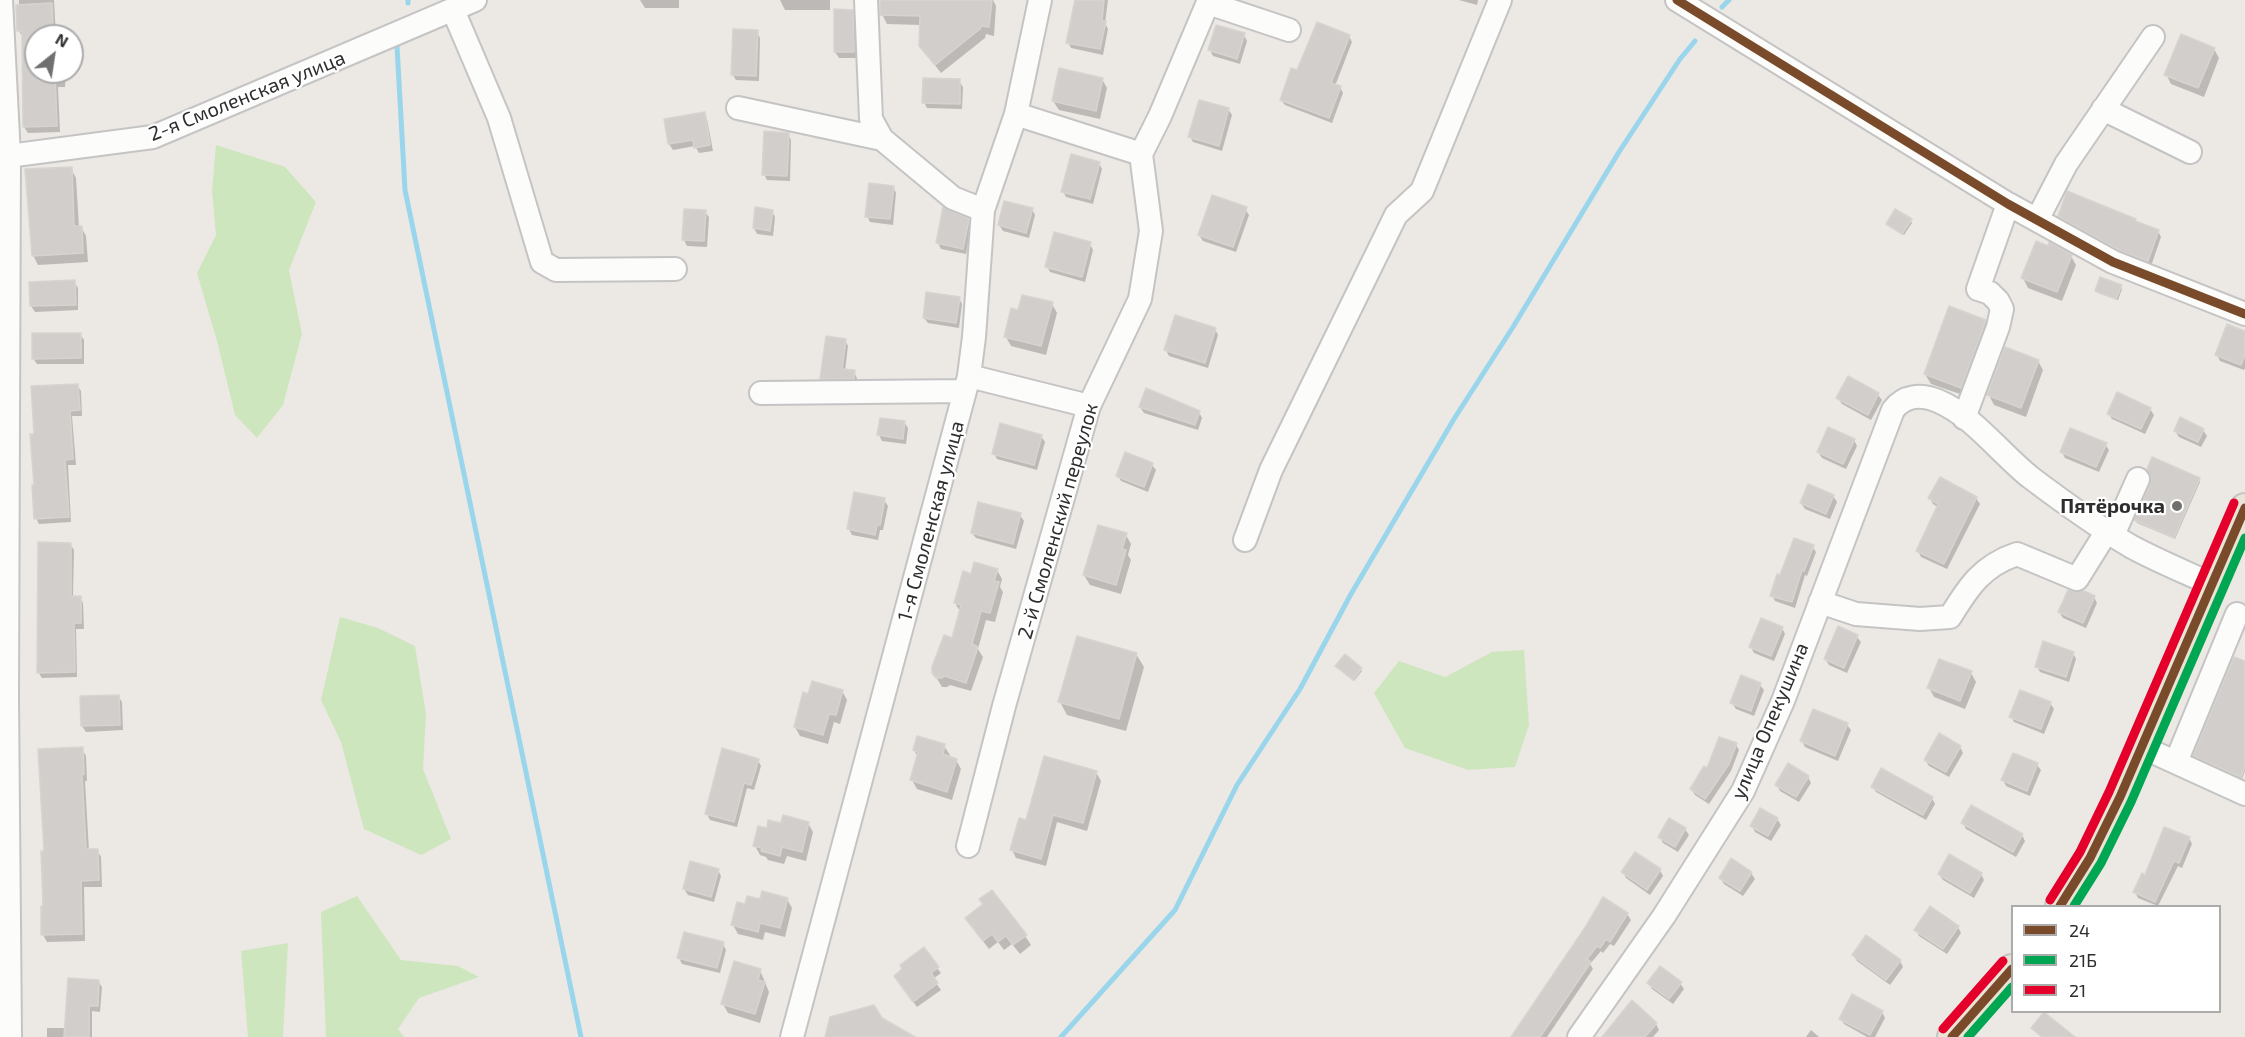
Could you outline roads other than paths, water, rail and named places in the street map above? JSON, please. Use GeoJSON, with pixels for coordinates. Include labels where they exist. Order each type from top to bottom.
{"type":"FeatureCollection","features":[{"type":"Feature","properties":{"kind":"main road"},"geometry":{"type":"LineString","coordinates":[[2061,905],[2105,830],[2245,508]]}},
{"type":"Feature","properties":{"kind":"main road"},"geometry":{"type":"LineString","coordinates":[[1952,1037],[2011,971]]}},
{"type":"Feature","properties":{"kind":"street"},"geometry":{"type":"LineString","coordinates":[[1,0],[10,1037]]}},
{"type":"Feature","properties":{"kind":"street","name":"2-я Смоленская улица"},"geometry":{"type":"LineString","coordinates":[[4,157],[153,137],[475,0]]}},
{"type":"Feature","properties":{"kind":"street"},"geometry":{"type":"LineString","coordinates":[[866,0],[871,119],[882,139],[953,198],[983,210]]}},
{"type":"Feature","properties":{"kind":"street","name":"1-я Смоленская улица"},"geometry":{"type":"LineString","coordinates":[[792,1037],[967,384],[974,337],[983,210],[1016,114],[1040,0]]}},
{"type":"Feature","properties":{"kind":"street"},"geometry":{"type":"LineString","coordinates":[[1245,540],[1271,470],[1396,215],[1422,191],[1500,0]]}},
{"type":"Feature","properties":{"kind":"street"},"geometry":{"type":"LineString","coordinates":[[1677,0],[2008,204],[2113,262],[2245,315]]}},
{"type":"Feature","properties":{"kind":"street"},"geometry":{"type":"LineString","coordinates":[[1016,114],[1141,153],[1160,116],[1208,2],[1289,30]]}},
{"type":"Feature","properties":{"kind":"street"},"geometry":{"type":"LineString","coordinates":[[453,10],[499,118],[542,262],[556,270],[675,268]]}},
{"type":"Feature","properties":{"kind":"street"},"geometry":{"type":"LineString","coordinates":[[2037,220],[2066,164],[2153,37]]}},
{"type":"Feature","properties":{"kind":"street"},"geometry":{"type":"LineString","coordinates":[[738,108],[850,134],[882,139]]}},
{"type":"Feature","properties":{"kind":"street"},"geometry":{"type":"LineString","coordinates":[[2103,109],[2190,152]]}},
{"type":"Feature","properties":{"kind":"street","name":"2-й Смоленский переулок"},"geometry":{"type":"LineString","coordinates":[[968,846],[1004,706],[1089,406],[1140,299],[1151,231],[1141,153]]}},
{"type":"Feature","properties":{"kind":"street"},"geometry":{"type":"LineString","coordinates":[[2008,204],[1978,289],[1990,293],[2002,309],[1998,327],[1964,418],[2028,475],[2080,514],[2208,591],[2241,616],[2176,762]]}},
{"type":"Feature","properties":{"kind":"street"},"geometry":{"type":"LineString","coordinates":[[761,393],[967,384],[1089,406]]}},
{"type":"Feature","properties":{"kind":"street","name":"улица Опекушина"},"geometry":{"type":"LineString","coordinates":[[1580,1037],[1664,916],[1743,791],[1783,701],[1893,410],[1900,401],[1918,396],[1938,401],[1964,418]]}},
{"type":"Feature","properties":{"kind":"street"},"geometry":{"type":"LineString","coordinates":[[1820,602],[1856,614],[1920,619],[1950,617],[1975,579],[1998,561],[2017,554],[2077,579],[2110,533],[2138,479]]}},
{"type":"Feature","properties":{"kind":"street"},"geometry":{"type":"LineString","coordinates":[[2142,747],[2245,794]]}},
{"type":"Feature","properties":{"kind":"waterway"},"geometry":{"type":"LineString","coordinates":[[1722,7],[1729,0]]}},
{"type":"Feature","properties":{"kind":"waterway"},"geometry":{"type":"LineString","coordinates":[[1061,1037],[1175,910],[1237,785],[1300,689],[1351,594],[1454,419],[1513,327],[1619,152],[1680,59],[1695,41]]}},
{"type":"Feature","properties":{"kind":"waterway"},"geometry":{"type":"LineString","coordinates":[[397,46],[405,190],[581,1037]]}},
{"type":"Feature","properties":{"kind":"place","name":"Пятёрочка"},"geometry":{"type":"Point","coordinates":[2177,506]}}]}
